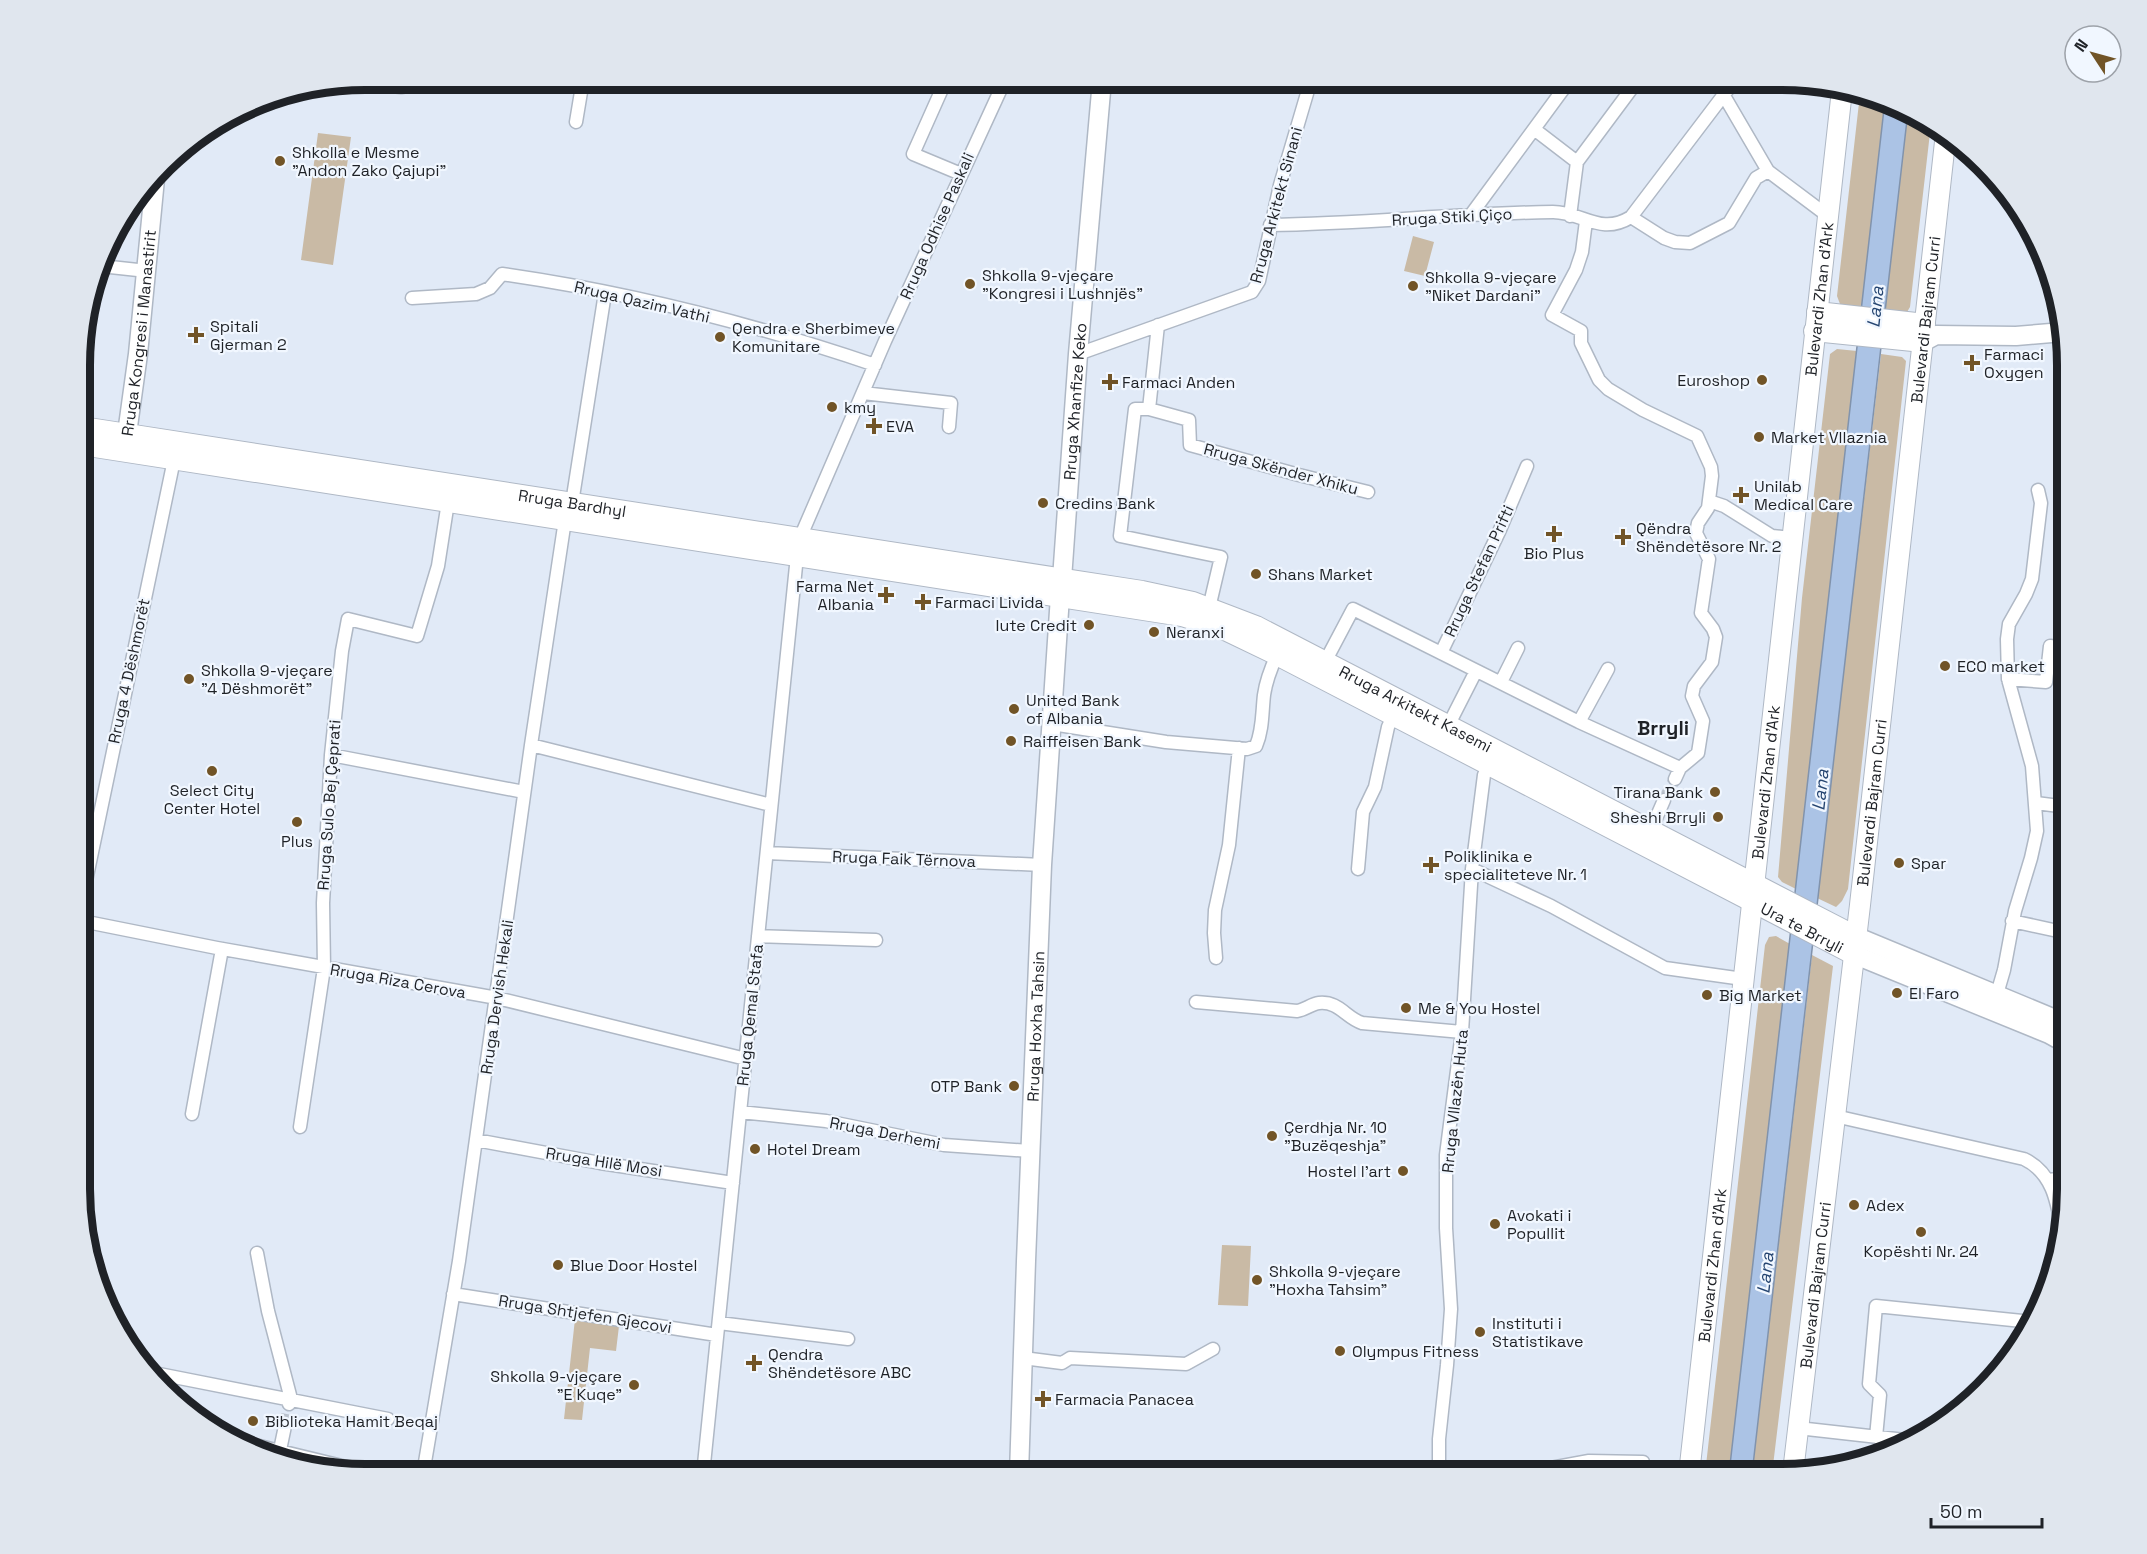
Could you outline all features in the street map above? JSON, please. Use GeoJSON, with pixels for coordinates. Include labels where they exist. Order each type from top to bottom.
{"type":"FeatureCollection","features":[{"type":"Feature","properties":{"kind":"main road","name":"Rruga Xhanfize Keko"},"geometry":{"type":"LineString","coordinates":[[1061,588],[1078,354],[1101,90]]}},
{"type":"Feature","properties":{"kind":"main road","name":"Bulevardi Zhan d'Ark"},"geometry":{"type":"LineString","coordinates":[[1690,1464],[1841,96]]}},
{"type":"Feature","properties":{"kind":"main road","name":"Bulevardi Bajram Curri"},"geometry":{"type":"LineString","coordinates":[[1794,1463],[1854,945],[1919,333],[1945,144]]}},
{"type":"Feature","properties":{"kind":"main road","name":"Rruga Kongresi i Manastirit"},"geometry":{"type":"LineString","coordinates":[[126,443],[147,271],[154,189]]}},
{"type":"Feature","properties":{"kind":"main road"},"geometry":{"type":"LineString","coordinates":[[1815,321],[1919,333],[2016,336],[2055,333]]}},
{"type":"Feature","properties":{"kind":"main road","name":"Rruga Bardhyl"},"geometry":{"type":"LineString","coordinates":[[90,430],[126,443],[1061,588]]}},
{"type":"Feature","properties":{"kind":"main road","name":"Rruga Bardhyl"},"geometry":{"type":"LineString","coordinates":[[90,445],[126,443]]}},
{"type":"Feature","properties":{"kind":"main road","name":"Rruga Bardhyl"},"geometry":{"type":"LineString","coordinates":[[176,451],[448,502],[569,512]]}},
{"type":"Feature","properties":{"kind":"main road","name":"Rruga Arkitekt Kasemi"},"geometry":{"type":"LineString","coordinates":[[1061,588],[1162,595],[1209,608],[1256,626],[1651,830],[1753,893]]}},
{"type":"Feature","properties":{"kind":"main road","name":"Rruga Arkitekt Kasemi"},"geometry":{"type":"LineString","coordinates":[[1061,588],[1182,616],[1223,629],[1489,765],[1753,893]]}},
{"type":"Feature","properties":{"kind":"main road","name":"Rruga Hoxha Tahsin"},"geometry":{"type":"LineString","coordinates":[[1019,1464],[1042,865],[1061,588]]}},
{"type":"Feature","properties":{"kind":"main road","name":"Ura te Brryli"},"geometry":{"type":"LineString","coordinates":[[1753,893],[1854,945]]}},
{"type":"Feature","properties":{"kind":"main road"},"geometry":{"type":"LineString","coordinates":[[1854,945],[1997,994],[2057,1020]]}},
{"type":"Feature","properties":{"kind":"main road"},"geometry":{"type":"LineString","coordinates":[[1854,945],[2057,1039]]}},
{"type":"Feature","properties":{"kind":"street"},"geometry":{"type":"LineString","coordinates":[[576,122],[581,90]]}},
{"type":"Feature","properties":{"kind":"street"},"geometry":{"type":"LineString","coordinates":[[942,90],[913,154],[961,174]]}},
{"type":"Feature","properties":{"kind":"street","name":"Rruga Odhise Paskali"},"geometry":{"type":"LineString","coordinates":[[799,547],[875,365],[1000,90]]}},
{"type":"Feature","properties":{"kind":"street","name":"Rruga Arkitekt Sinani"},"geometry":{"type":"LineString","coordinates":[[1078,354],[1252,292],[1259,281],[1280,185],[1308,90]]}},
{"type":"Feature","properties":{"kind":"street"},"geometry":{"type":"LineString","coordinates":[[1470,216],[1562,90]]}},
{"type":"Feature","properties":{"kind":"street"},"geometry":{"type":"LineString","coordinates":[[1570,216],[1577,162],[1631,90]]}},
{"type":"Feature","properties":{"kind":"street"},"geometry":{"type":"LineString","coordinates":[[1726,90],[1631,217],[1664,238],[1675,242],[1690,243],[1729,223],[1756,178],[1768,171]]}},
{"type":"Feature","properties":{"kind":"street"},"geometry":{"type":"LineString","coordinates":[[1723,94],[1768,171],[1828,216]]}},
{"type":"Feature","properties":{"kind":"street"},"geometry":{"type":"LineString","coordinates":[[1534,129],[1577,162]]}},
{"type":"Feature","properties":{"kind":"street","name":"Rruga Stiki Çiço"},"geometry":{"type":"LineString","coordinates":[[1270,225],[1336,224],[1556,212],[1610,225],[1623,222],[1631,217]]}},
{"type":"Feature","properties":{"kind":"street"},"geometry":{"type":"LineString","coordinates":[[1441,653],[1677,774],[1698,753],[1703,721],[1692,696],[1694,686],[1712,662],[1716,637],[1701,613],[1709,559],[1696,533],[1698,523],[1708,508],[1711,468],[1696,436],[1643,410],[1608,389],[1599,380],[1581,343],[1581,331],[1552,315],[1576,270],[1582,252],[1586,221]]}},
{"type":"Feature","properties":{"kind":"street"},"geometry":{"type":"LineString","coordinates":[[108,267],[147,271]]}},
{"type":"Feature","properties":{"kind":"street","name":"Rruga Qazim Vathi"},"geometry":{"type":"LineString","coordinates":[[412,298],[476,294],[490,288],[502,274],[605,293],[743,326],[875,365]]}},
{"type":"Feature","properties":{"kind":"street","name":"Rruga Dervish Hekali"},"geometry":{"type":"LineString","coordinates":[[425,1464],[476,1140],[531,745],[605,293]]}},
{"type":"Feature","properties":{"kind":"street"},"geometry":{"type":"LineString","coordinates":[[1158,325],[1149,409],[1135,409],[1120,536],[1221,557],[1209,608]]}},
{"type":"Feature","properties":{"kind":"street"},"geometry":{"type":"LineString","coordinates":[[863,393],[951,403],[949,427]]}},
{"type":"Feature","properties":{"kind":"street","name":"Rruga Skënder Xhiku"},"geometry":{"type":"LineString","coordinates":[[1149,409],[1189,420],[1190,445],[1299,476],[1368,492]]}},
{"type":"Feature","properties":{"kind":"street","name":"Rruga 4 Dëshmorët"},"geometry":{"type":"LineString","coordinates":[[90,862],[176,451]]}},
{"type":"Feature","properties":{"kind":"street","name":"Rruga Stefan Prifti"},"geometry":{"type":"LineString","coordinates":[[1325,662],[1353,609],[1441,653],[1499,532],[1527,466]]}},
{"type":"Feature","properties":{"kind":"street"},"geometry":{"type":"LineString","coordinates":[[1997,994],[2009,948],[2012,921],[2037,831],[2032,766],[2008,679],[2007,639],[2009,624],[2026,594],[2035,563],[2041,502],[2038,490]]}},
{"type":"Feature","properties":{"kind":"street"},"geometry":{"type":"LineString","coordinates":[[1709,501],[1724,506],[1772,536],[1791,538]]}},
{"type":"Feature","properties":{"kind":"street","name":"Rruga Sulo Bej Çeprati"},"geometry":{"type":"LineString","coordinates":[[300,1127],[324,968],[323,903],[331,755],[348,619],[417,636],[438,566],[448,502]]}},
{"type":"Feature","properties":{"kind":"street","name":"Rruga Qemal Stafa"},"geometry":{"type":"LineString","coordinates":[[704,1464],[799,547]]}},
{"type":"Feature","properties":{"kind":"street"},"geometry":{"type":"LineString","coordinates":[[2008,679],[2046,682],[2050,646],[2057,647]]}},
{"type":"Feature","properties":{"kind":"street"},"geometry":{"type":"LineString","coordinates":[[1501,682],[1518,648]]}},
{"type":"Feature","properties":{"kind":"street"},"geometry":{"type":"LineString","coordinates":[[1052,724],[1166,742],[1247,749],[1256,746],[1260,737],[1264,693],[1268,675],[1277,655]]}},
{"type":"Feature","properties":{"kind":"street"},"geometry":{"type":"LineString","coordinates":[[1579,722],[1608,669]]}},
{"type":"Feature","properties":{"kind":"street"},"geometry":{"type":"LineString","coordinates":[[1448,726],[1476,671]]}},
{"type":"Feature","properties":{"kind":"street"},"geometry":{"type":"LineString","coordinates":[[1358,868],[1362,812],[1375,787],[1388,727],[1394,716]]}},
{"type":"Feature","properties":{"kind":"street"},"geometry":{"type":"LineString","coordinates":[[531,745],[771,805]]}},
{"type":"Feature","properties":{"kind":"street"},"geometry":{"type":"LineString","coordinates":[[1216,958],[1215,910],[1229,845],[1239,748]]}},
{"type":"Feature","properties":{"kind":"street"},"geometry":{"type":"LineString","coordinates":[[331,755],[525,792]]}},
{"type":"Feature","properties":{"kind":"street","name":"Rruga Vllazën Huta"},"geometry":{"type":"LineString","coordinates":[[1439,1464],[1438,1439],[1451,1309],[1446,1228],[1446,1155],[1462,1032],[1472,870],[1484,775],[1489,765]]}},
{"type":"Feature","properties":{"kind":"street"},"geometry":{"type":"LineString","coordinates":[[1651,830],[1664,800]]}},
{"type":"Feature","properties":{"kind":"street"},"geometry":{"type":"LineString","coordinates":[[2036,803],[2057,806]]}},
{"type":"Feature","properties":{"kind":"street","name":"Rruga Faik Tërnova"},"geometry":{"type":"LineString","coordinates":[[767,853],[1042,865]]}},
{"type":"Feature","properties":{"kind":"street"},"geometry":{"type":"LineString","coordinates":[[1472,870],[1551,906],[1665,968],[1743,979]]}},
{"type":"Feature","properties":{"kind":"street"},"geometry":{"type":"LineString","coordinates":[[2012,921],[2057,931]]}},
{"type":"Feature","properties":{"kind":"street","name":"Rruga Riza Cerova"},"geometry":{"type":"LineString","coordinates":[[90,923],[324,968],[497,998],[747,1059]]}},
{"type":"Feature","properties":{"kind":"street"},"geometry":{"type":"LineString","coordinates":[[758,936],[876,940]]}},
{"type":"Feature","properties":{"kind":"street"},"geometry":{"type":"LineString","coordinates":[[192,1114],[222,949]]}},
{"type":"Feature","properties":{"kind":"street"},"geometry":{"type":"LineString","coordinates":[[1196,1002],[1297,1011],[1316,1003],[1324,1003],[1342,1009],[1350,1018],[1362,1023],[1462,1032]]}},
{"type":"Feature","properties":{"kind":"street","name":"Rruga Derhemi"},"geometry":{"type":"LineString","coordinates":[[740,1112],[826,1121],[945,1145],[1030,1151]]}},
{"type":"Feature","properties":{"kind":"street"},"geometry":{"type":"LineString","coordinates":[[1835,1116],[2024,1160],[2034,1164],[2048,1180],[2056,1202]]}},
{"type":"Feature","properties":{"kind":"street","name":"Rruga Hilë Mosi"},"geometry":{"type":"LineString","coordinates":[[476,1140],[733,1183]]}},
{"type":"Feature","properties":{"kind":"street"},"geometry":{"type":"LineString","coordinates":[[2048,1180],[2057,1179]]}},
{"type":"Feature","properties":{"kind":"street"},"geometry":{"type":"LineString","coordinates":[[257,1253],[268,1311],[290,1402]]}},
{"type":"Feature","properties":{"kind":"street","name":"Rruga Shtjefen Gjecovi"},"geometry":{"type":"LineString","coordinates":[[453,1294],[718,1329],[848,1339]]}},
{"type":"Feature","properties":{"kind":"street"},"geometry":{"type":"LineString","coordinates":[[1876,1437],[1880,1395],[1869,1384],[1876,1306],[2023,1321]]}},
{"type":"Feature","properties":{"kind":"street"},"geometry":{"type":"LineString","coordinates":[[1023,1358],[1062,1363],[1070,1358],[1186,1364],[1213,1349]]}},
{"type":"Feature","properties":{"kind":"street"},"geometry":{"type":"LineString","coordinates":[[162,1375],[290,1402],[388,1419]]}},
{"type":"Feature","properties":{"kind":"street"},"geometry":{"type":"LineString","coordinates":[[285,1426],[280,1450],[325,1461]]}},
{"type":"Feature","properties":{"kind":"street"},"geometry":{"type":"LineString","coordinates":[[1798,1428],[1896,1439]]}},
{"type":"Feature","properties":{"kind":"street"},"geometry":{"type":"LineString","coordinates":[[1573,1464],[1589,1461],[1643,1462]]}},
{"type":"Feature","properties":{"kind":"shaded area"},"geometry":{"type":"Polygon","coordinates":[[[1859,101],[1884,110],[1862,307],[1840,304],[1837,296],[1859,101]]]}},
{"type":"Feature","properties":{"kind":"shaded area"},"geometry":{"type":"Polygon","coordinates":[[[1907,120],[1930,133],[1910,307],[1907,312],[1884,309],[1907,120]]]}},
{"type":"Feature","properties":{"kind":"shaded area"},"geometry":{"type":"Polygon","coordinates":[[[318,133],[351,137],[333,265],[301,260],[318,133]]]}},
{"type":"Feature","properties":{"kind":"shaded area"},"geometry":{"type":"Polygon","coordinates":[[[1413,236],[1434,242],[1425,276],[1404,271],[1413,236]]]}},
{"type":"Feature","properties":{"kind":"shaded area"},"geometry":{"type":"Polygon","coordinates":[[[1837,349],[1857,351],[1796,889],[1782,882],[1778,877],[1802,598],[1830,354],[1837,349]]]}},
{"type":"Feature","properties":{"kind":"shaded area"},"geometry":{"type":"Polygon","coordinates":[[[1881,354],[1902,357],[1906,361],[1848,889],[1836,907],[1817,898],[1881,354]]]}},
{"type":"Feature","properties":{"kind":"shaded area"},"geometry":{"type":"Polygon","coordinates":[[[1776,936],[1790,944],[1730,1464],[1706,1464],[1765,945],[1769,937],[1776,936]]]}},
{"type":"Feature","properties":{"kind":"shaded area"},"geometry":{"type":"Polygon","coordinates":[[[1812,955],[1833,966],[1773,1464],[1753,1464],[1812,955]]]}},
{"type":"Feature","properties":{"kind":"shaded area"},"geometry":{"type":"Polygon","coordinates":[[[1222,1245],[1251,1246],[1248,1306],[1218,1305],[1222,1245]]]}},
{"type":"Feature","properties":{"kind":"shaded area"},"geometry":{"type":"Polygon","coordinates":[[[575,1319],[619,1326],[616,1351],[590,1348],[582,1420],[564,1419],[575,1319]]]}},
{"type":"Feature","properties":{"kind":"water","name":"Lana"},"geometry":{"type":"Polygon","coordinates":[[[1884,110],[1907,120],[1753,1464],[1730,1464],[1884,110]]]}},
{"type":"Feature","properties":{"kind":"tunnel"},"geometry":{"type":"LineString","coordinates":[[1664,800],[1675,779]]}},
{"type":"Feature","properties":{"kind":"tunnel"},"geometry":{"type":"LineString","coordinates":[[285,1426],[289,1405]]}},
{"type":"Feature","properties":{"kind":"place","name":"Shkolla e Mesme \"Andon Zako Çajupi\""},"geometry":{"type":"Point","coordinates":[280,161]}},
{"type":"Feature","properties":{"kind":"place","name":"Shkolla 9-vjeçare \"Kongresi i Lushnjës\""},"geometry":{"type":"Point","coordinates":[970,284]}},
{"type":"Feature","properties":{"kind":"place","name":"Shkolla 9-vjeçare \"Niket Dardani\""},"geometry":{"type":"Point","coordinates":[1413,286]}},
{"type":"Feature","properties":{"kind":"place","name":"Spitali Gjerman 2"},"geometry":{"type":"Point","coordinates":[196,335]}},
{"type":"Feature","properties":{"kind":"place","name":"Qendra e Sherbimeve Komunitare"},"geometry":{"type":"Point","coordinates":[720,337]}},
{"type":"Feature","properties":{"kind":"place","name":"Farmaci Oxygen"},"geometry":{"type":"Point","coordinates":[1972,363]}},
{"type":"Feature","properties":{"kind":"place","name":"Euroshop"},"geometry":{"type":"Point","coordinates":[1762,380]}},
{"type":"Feature","properties":{"kind":"place","name":"Farmaci Anden"},"geometry":{"type":"Point","coordinates":[1110,382]}},
{"type":"Feature","properties":{"kind":"place","name":"kmy"},"geometry":{"type":"Point","coordinates":[832,407]}},
{"type":"Feature","properties":{"kind":"place","name":"EVA"},"geometry":{"type":"Point","coordinates":[874,426]}},
{"type":"Feature","properties":{"kind":"place","name":"Market Vllaznia"},"geometry":{"type":"Point","coordinates":[1759,437]}},
{"type":"Feature","properties":{"kind":"place","name":"Unilab Medical Care"},"geometry":{"type":"Point","coordinates":[1741,495]}},
{"type":"Feature","properties":{"kind":"place","name":"Credins Bank"},"geometry":{"type":"Point","coordinates":[1043,503]}},
{"type":"Feature","properties":{"kind":"place","name":"Bio Plus"},"geometry":{"type":"Point","coordinates":[1554,534]}},
{"type":"Feature","properties":{"kind":"place","name":"Qëndra Shëndetësore Nr. 2"},"geometry":{"type":"Point","coordinates":[1623,537]}},
{"type":"Feature","properties":{"kind":"place","name":"Shans Market"},"geometry":{"type":"Point","coordinates":[1256,574]}},
{"type":"Feature","properties":{"kind":"place","name":"Farma Net Albania"},"geometry":{"type":"Point","coordinates":[886,595]}},
{"type":"Feature","properties":{"kind":"place","name":"Farmaci Livida"},"geometry":{"type":"Point","coordinates":[923,602]}},
{"type":"Feature","properties":{"kind":"place","name":"Iute Credit"},"geometry":{"type":"Point","coordinates":[1089,625]}},
{"type":"Feature","properties":{"kind":"place","name":"Neranxi"},"geometry":{"type":"Point","coordinates":[1154,632]}},
{"type":"Feature","properties":{"kind":"place","name":"ECO market"},"geometry":{"type":"Point","coordinates":[1945,666]}},
{"type":"Feature","properties":{"kind":"place","name":"Shkolla 9-vjeçare \"4 Dëshmorët\""},"geometry":{"type":"Point","coordinates":[189,679]}},
{"type":"Feature","properties":{"kind":"place","name":"United Bank of Albania"},"geometry":{"type":"Point","coordinates":[1014,709]}},
{"type":"Feature","properties":{"kind":"place","name":"Raiffeisen Bank"},"geometry":{"type":"Point","coordinates":[1011,741]}},
{"type":"Feature","properties":{"kind":"place","name":"Select City Center Hotel"},"geometry":{"type":"Point","coordinates":[212,771]}},
{"type":"Feature","properties":{"kind":"place","name":"Tirana Bank"},"geometry":{"type":"Point","coordinates":[1715,792]}},
{"type":"Feature","properties":{"kind":"place","name":"Sheshi Brryli"},"geometry":{"type":"Point","coordinates":[1718,817]}},
{"type":"Feature","properties":{"kind":"place","name":"Plus"},"geometry":{"type":"Point","coordinates":[297,822]}},
{"type":"Feature","properties":{"kind":"place","name":"Spar"},"geometry":{"type":"Point","coordinates":[1899,863]}},
{"type":"Feature","properties":{"kind":"place","name":"Poliklinika e specialiteteve Nr. 1"},"geometry":{"type":"Point","coordinates":[1431,865]}},
{"type":"Feature","properties":{"kind":"place","name":"El Faro"},"geometry":{"type":"Point","coordinates":[1897,993]}},
{"type":"Feature","properties":{"kind":"place","name":"Big Market"},"geometry":{"type":"Point","coordinates":[1707,995]}},
{"type":"Feature","properties":{"kind":"place","name":"Me & You Hostel"},"geometry":{"type":"Point","coordinates":[1406,1008]}},
{"type":"Feature","properties":{"kind":"place","name":"OTP Bank"},"geometry":{"type":"Point","coordinates":[1014,1086]}},
{"type":"Feature","properties":{"kind":"place","name":"Çerdhja Nr. 10 \"Buzëqeshja\""},"geometry":{"type":"Point","coordinates":[1272,1136]}},
{"type":"Feature","properties":{"kind":"place","name":"Hotel Dream"},"geometry":{"type":"Point","coordinates":[755,1149]}},
{"type":"Feature","properties":{"kind":"place","name":"Hostel l’art"},"geometry":{"type":"Point","coordinates":[1403,1171]}},
{"type":"Feature","properties":{"kind":"place","name":"Adex"},"geometry":{"type":"Point","coordinates":[1854,1205]}},
{"type":"Feature","properties":{"kind":"place","name":"Avokati i Popullit"},"geometry":{"type":"Point","coordinates":[1495,1224]}},
{"type":"Feature","properties":{"kind":"place","name":"Kopështi Nr. 24"},"geometry":{"type":"Point","coordinates":[1921,1232]}},
{"type":"Feature","properties":{"kind":"place","name":"Blue Door Hostel"},"geometry":{"type":"Point","coordinates":[558,1265]}},
{"type":"Feature","properties":{"kind":"place","name":"Shkolla 9-vjeçare \"Hoxha Tahsim\""},"geometry":{"type":"Point","coordinates":[1257,1280]}},
{"type":"Feature","properties":{"kind":"place","name":"Instituti i Statistikave"},"geometry":{"type":"Point","coordinates":[1480,1332]}},
{"type":"Feature","properties":{"kind":"place","name":"Olympus Fitness"},"geometry":{"type":"Point","coordinates":[1340,1351]}},
{"type":"Feature","properties":{"kind":"place","name":"Qendra Shëndetësore ABC"},"geometry":{"type":"Point","coordinates":[754,1363]}},
{"type":"Feature","properties":{"kind":"place","name":"Shkolla 9-vjeçare \"E Kuqe\""},"geometry":{"type":"Point","coordinates":[634,1385]}},
{"type":"Feature","properties":{"kind":"place","name":"Farmacia Panacea"},"geometry":{"type":"Point","coordinates":[1043,1399]}},
{"type":"Feature","properties":{"kind":"place","name":"Biblioteka Hamit Beqaj"},"geometry":{"type":"Point","coordinates":[253,1421]}},
{"type":"Feature","properties":{"kind":"district","name":"Brryli"},"geometry":{"type":"Point","coordinates":[1663,728]}}]}
